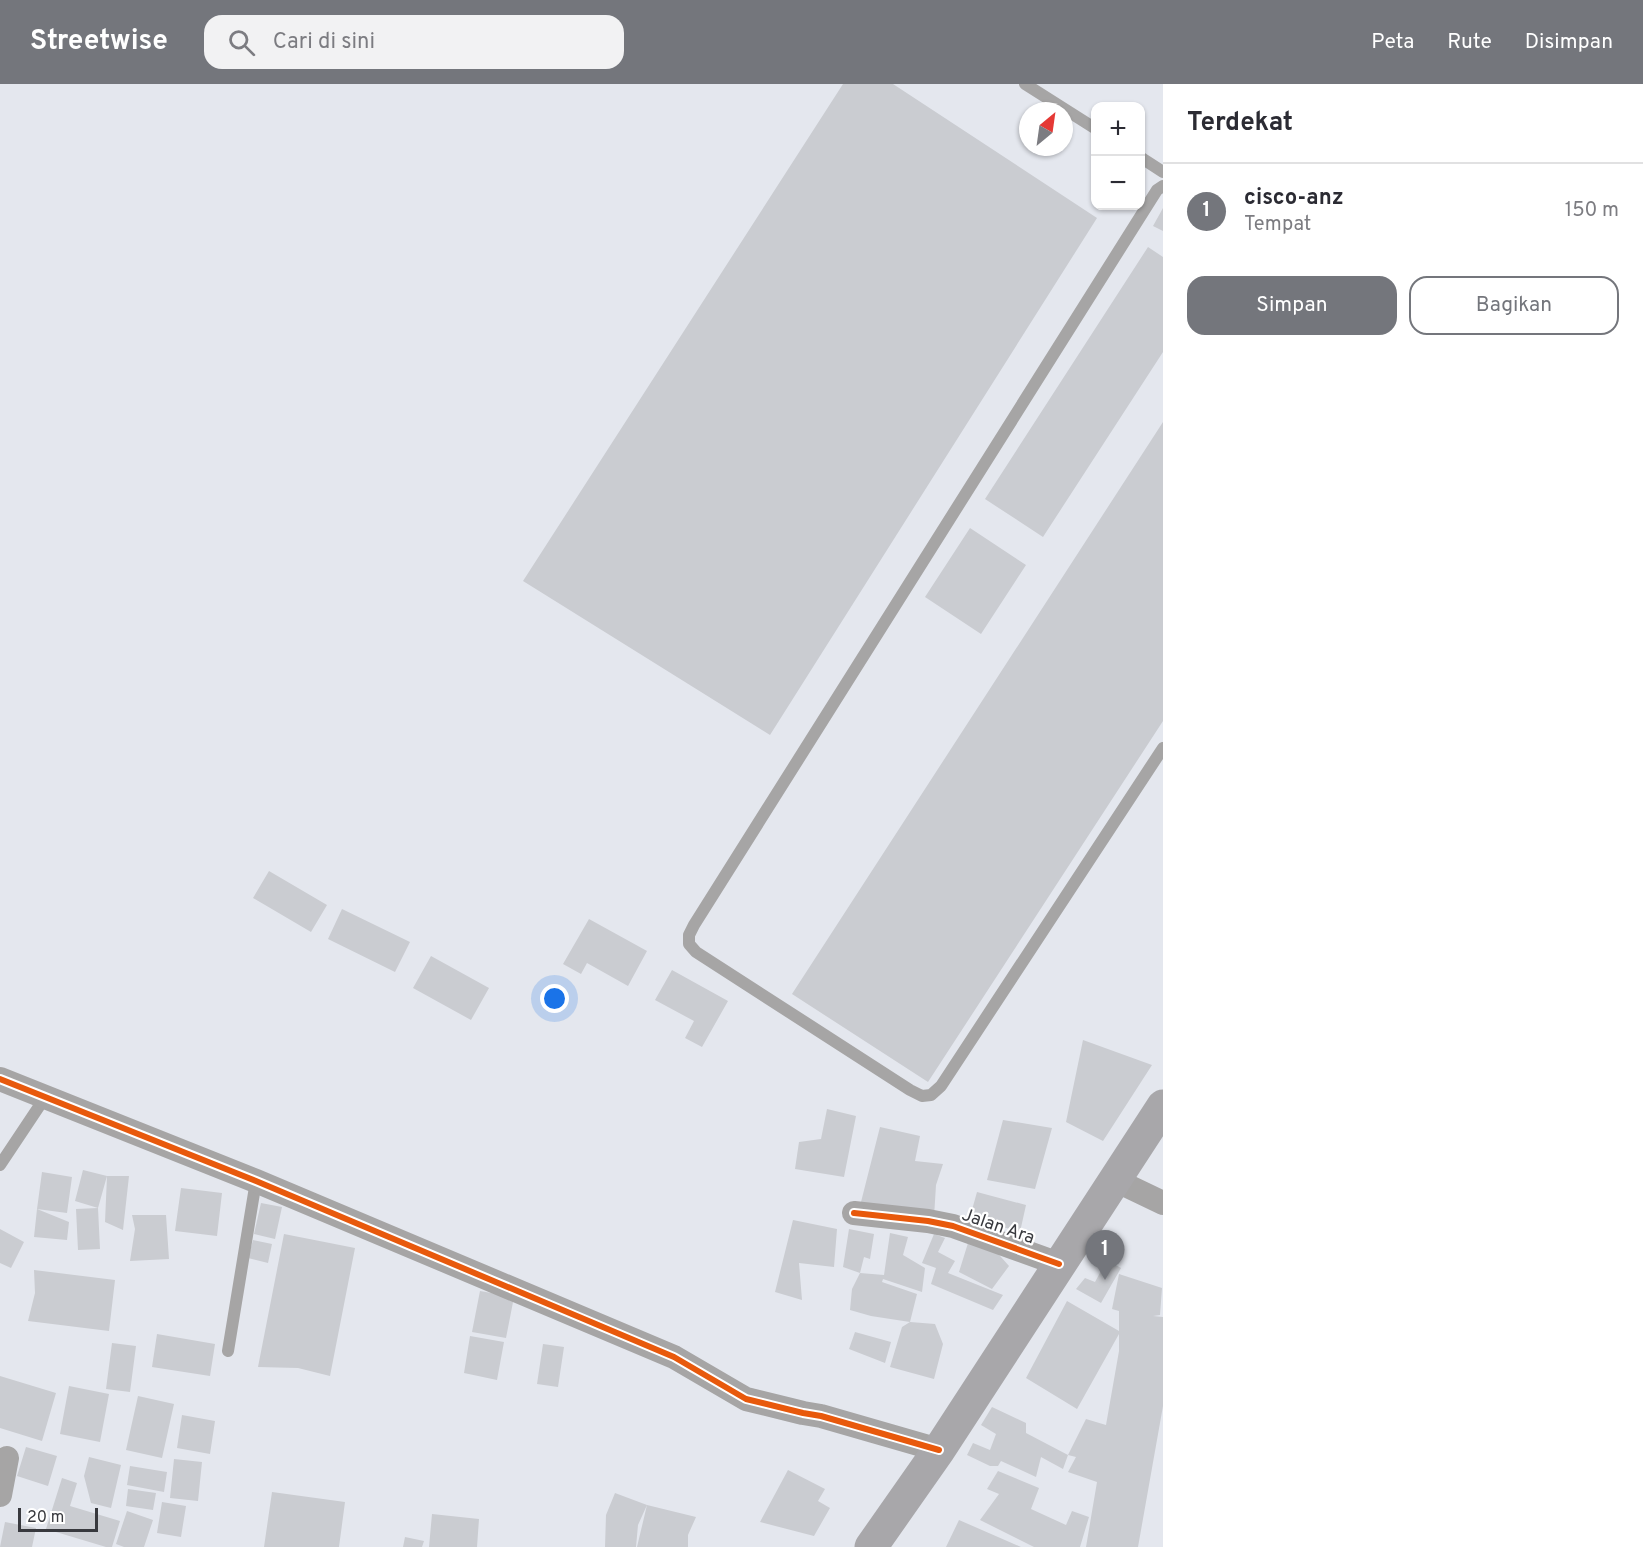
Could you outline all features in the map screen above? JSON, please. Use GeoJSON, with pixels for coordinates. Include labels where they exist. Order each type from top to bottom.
{"type":"FeatureCollection","features":[{"type":"Feature","properties":{"kind":"main road"},"geometry":{"type":"LineString","coordinates":[[871,1547],[939,1450],[1059,1264],[1140,1191],[1163,1107]]}},
{"type":"Feature","properties":{"kind":"street"},"geometry":{"type":"LineString","coordinates":[[0,1079],[255,1181],[674,1357],[746,1399],[821,1416],[939,1450]]}},
{"type":"Feature","properties":{"kind":"street","name":"Jalan Ara"},"geometry":{"type":"LineString","coordinates":[[854,1213],[953,1226],[1059,1264]]}},
{"type":"Feature","properties":{"kind":"street"},"geometry":{"type":"LineString","coordinates":[[0,1495],[7,1458]]}},
{"type":"Feature","properties":{"kind":"lane"},"geometry":{"type":"LineString","coordinates":[[1025,84],[1091,126]]}},
{"type":"Feature","properties":{"kind":"lane"},"geometry":{"type":"LineString","coordinates":[[1145,160],[1163,172]]}},
{"type":"Feature","properties":{"kind":"lane"},"geometry":{"type":"LineString","coordinates":[[1163,186],[1157,190],[700,915],[689,935],[689,945],[696,952],[910,1090],[921,1096],[931,1095],[940,1086],[1163,748]]}},
{"type":"Feature","properties":{"kind":"lane"},"geometry":{"type":"LineString","coordinates":[[0,1165],[46,1096]]}},
{"type":"Feature","properties":{"kind":"lane"},"geometry":{"type":"LineString","coordinates":[[228,1352],[255,1181]]}},
{"type":"Feature","properties":{"kind":"building"},"geometry":{"type":"Polygon","coordinates":[[[843,84],[893,84],[1097,218],[770,735],[523,581],[843,84]]]}},
{"type":"Feature","properties":{"kind":"building"},"geometry":{"type":"Polygon","coordinates":[[[1163,208],[1163,231],[1153,226],[1163,208]]]}},
{"type":"Feature","properties":{"kind":"building"},"geometry":{"type":"Polygon","coordinates":[[[1148,247],[1163,257],[1163,352],[1043,537],[985,499],[1148,247]]]}},
{"type":"Feature","properties":{"kind":"building"},"geometry":{"type":"Polygon","coordinates":[[[1163,422],[1163,721],[928,1082],[792,994],[1163,422]]]}},
{"type":"Feature","properties":{"kind":"building"},"geometry":{"type":"Polygon","coordinates":[[[970,528],[1026,565],[981,634],[925,597],[970,528]]]}},
{"type":"Feature","properties":{"kind":"building"},"geometry":{"type":"Polygon","coordinates":[[[269,871],[327,905],[311,932],[253,898],[269,871]]]}},
{"type":"Feature","properties":{"kind":"building"},"geometry":{"type":"Polygon","coordinates":[[[342,909],[410,942],[395,972],[328,939],[342,909]]]}},
{"type":"Feature","properties":{"kind":"building"},"geometry":{"type":"Polygon","coordinates":[[[589,919],[647,951],[628,986],[587,963],[581,974],[563,964],[589,919]]]}},
{"type":"Feature","properties":{"kind":"building"},"geometry":{"type":"Polygon","coordinates":[[[431,956],[489,988],[471,1020],[413,988],[431,956]]]}},
{"type":"Feature","properties":{"kind":"building"},"geometry":{"type":"Polygon","coordinates":[[[672,970],[728,1001],[702,1047],[685,1038],[694,1021],[655,1000],[672,970]]]}},
{"type":"Feature","properties":{"kind":"building"},"geometry":{"type":"Polygon","coordinates":[[[1083,1040],[1152,1065],[1103,1141],[1066,1122],[1083,1040]]]}},
{"type":"Feature","properties":{"kind":"building"},"geometry":{"type":"Polygon","coordinates":[[[827,1109],[856,1116],[844,1177],[795,1169],[799,1142],[821,1139],[827,1109]]]}},
{"type":"Feature","properties":{"kind":"building"},"geometry":{"type":"Polygon","coordinates":[[[1003,1120],[1052,1128],[1035,1189],[987,1180],[1003,1120]]]}},
{"type":"Feature","properties":{"kind":"building"},"geometry":{"type":"Polygon","coordinates":[[[880,1127],[920,1136],[915,1161],[943,1164],[936,1185],[934,1217],[861,1202],[880,1127]]]}},
{"type":"Feature","properties":{"kind":"building"},"geometry":{"type":"Polygon","coordinates":[[[83,1170],[107,1176],[98,1208],[75,1201],[83,1170]]]}},
{"type":"Feature","properties":{"kind":"building"},"geometry":{"type":"Polygon","coordinates":[[[42,1172],[72,1177],[67,1213],[37,1209],[42,1172]]]}},
{"type":"Feature","properties":{"kind":"building"},"geometry":{"type":"Polygon","coordinates":[[[107,1176],[129,1176],[123,1230],[105,1222],[107,1176]]]}},
{"type":"Feature","properties":{"kind":"building"},"geometry":{"type":"Polygon","coordinates":[[[181,1188],[222,1193],[217,1236],[175,1231],[181,1188]]]}},
{"type":"Feature","properties":{"kind":"building"},"geometry":{"type":"Polygon","coordinates":[[[977,1192],[1026,1205],[1020,1232],[970,1217],[977,1192]]]}},
{"type":"Feature","properties":{"kind":"building"},"geometry":{"type":"Polygon","coordinates":[[[261,1203],[282,1207],[275,1239],[254,1234],[261,1203]]]}},
{"type":"Feature","properties":{"kind":"building"},"geometry":{"type":"Polygon","coordinates":[[[98,1208],[100,1249],[78,1250],[76,1209],[98,1208]]]}},
{"type":"Feature","properties":{"kind":"building"},"geometry":{"type":"Polygon","coordinates":[[[37,1209],[69,1222],[67,1240],[34,1237],[37,1209]]]}},
{"type":"Feature","properties":{"kind":"building"},"geometry":{"type":"Polygon","coordinates":[[[132,1215],[166,1215],[169,1259],[130,1261],[135,1229],[132,1215]]]}},
{"type":"Feature","properties":{"kind":"building"},"geometry":{"type":"Polygon","coordinates":[[[793,1220],[837,1229],[834,1267],[799,1263],[802,1300],[775,1292],[793,1220]]]}},
{"type":"Feature","properties":{"kind":"building"},"geometry":{"type":"Polygon","coordinates":[[[0,1229],[24,1242],[11,1268],[0,1263],[0,1229]]]}},
{"type":"Feature","properties":{"kind":"building"},"geometry":{"type":"Polygon","coordinates":[[[849,1229],[874,1234],[870,1259],[864,1257],[860,1273],[843,1267],[849,1229]]]}},
{"type":"Feature","properties":{"kind":"building"},"geometry":{"type":"Polygon","coordinates":[[[890,1233],[908,1237],[903,1255],[925,1268],[922,1292],[883,1279],[882,1282],[917,1294],[910,1322],[850,1310],[852,1289],[860,1273],[884,1275],[890,1233]]]}},
{"type":"Feature","properties":{"kind":"building"},"geometry":{"type":"Polygon","coordinates":[[[284,1234],[355,1248],[330,1376],[298,1368],[258,1367],[284,1234]]]}},
{"type":"Feature","properties":{"kind":"building"},"geometry":{"type":"Polygon","coordinates":[[[934,1234],[945,1238],[938,1252],[955,1261],[948,1273],[1003,1295],[993,1310],[931,1284],[936,1268],[922,1263],[934,1234]]]}},
{"type":"Feature","properties":{"kind":"building"},"geometry":{"type":"Polygon","coordinates":[[[253,1240],[272,1244],[268,1263],[248,1258],[253,1240]]]}},
{"type":"Feature","properties":{"kind":"building"},"geometry":{"type":"Polygon","coordinates":[[[968,1243],[993,1248],[1009,1266],[992,1289],[959,1272],[968,1243]]]}},
{"type":"Feature","properties":{"kind":"building"},"geometry":{"type":"Polygon","coordinates":[[[1107,1260],[1121,1268],[1101,1303],[1076,1289],[1085,1278],[1095,1282],[1107,1260]]]}},
{"type":"Feature","properties":{"kind":"building"},"geometry":{"type":"Polygon","coordinates":[[[34,1270],[115,1280],[109,1331],[28,1321],[35,1293],[34,1270]]]}},
{"type":"Feature","properties":{"kind":"building"},"geometry":{"type":"Polygon","coordinates":[[[1119,1274],[1162,1288],[1160,1315],[1153,1316],[1163,1317],[1163,1406],[1138,1547],[1086,1547],[1097,1482],[1068,1472],[1076,1457],[1068,1455],[1086,1419],[1106,1425],[1119,1351],[1119,1334],[1077,1409],[1026,1378],[1067,1301],[1119,1331],[1119,1311],[1112,1309],[1119,1274]]]}},
{"type":"Feature","properties":{"kind":"building"},"geometry":{"type":"Polygon","coordinates":[[[480,1291],[514,1297],[506,1338],[472,1332],[480,1291]]]}},
{"type":"Feature","properties":{"kind":"building"},"geometry":{"type":"Polygon","coordinates":[[[910,1322],[935,1324],[943,1344],[934,1379],[890,1367],[902,1327],[910,1322]]]}},
{"type":"Feature","properties":{"kind":"building"},"geometry":{"type":"Polygon","coordinates":[[[855,1332],[891,1342],[885,1363],[849,1349],[855,1332]]]}},
{"type":"Feature","properties":{"kind":"building"},"geometry":{"type":"Polygon","coordinates":[[[157,1334],[215,1344],[210,1376],[152,1367],[157,1334]]]}},
{"type":"Feature","properties":{"kind":"building"},"geometry":{"type":"Polygon","coordinates":[[[470,1336],[504,1342],[497,1380],[464,1373],[470,1336]]]}},
{"type":"Feature","properties":{"kind":"building"},"geometry":{"type":"Polygon","coordinates":[[[112,1343],[136,1346],[130,1392],[106,1389],[112,1343]]]}},
{"type":"Feature","properties":{"kind":"building"},"geometry":{"type":"Polygon","coordinates":[[[543,1344],[564,1347],[558,1387],[537,1384],[543,1344]]]}},
{"type":"Feature","properties":{"kind":"building"},"geometry":{"type":"Polygon","coordinates":[[[0,1376],[56,1393],[42,1441],[0,1428],[0,1376]]]}},
{"type":"Feature","properties":{"kind":"building"},"geometry":{"type":"Polygon","coordinates":[[[69,1386],[109,1394],[100,1442],[60,1434],[69,1386]]]}},
{"type":"Feature","properties":{"kind":"building"},"geometry":{"type":"Polygon","coordinates":[[[138,1396],[174,1404],[162,1458],[126,1450],[138,1396]]]}},
{"type":"Feature","properties":{"kind":"building"},"geometry":{"type":"Polygon","coordinates":[[[992,1407],[1026,1423],[1026,1433],[1068,1455],[1063,1469],[1041,1457],[1036,1477],[1001,1461],[998,1466],[990,1466],[967,1455],[973,1443],[990,1450],[996,1434],[981,1425],[992,1407]]]}},
{"type":"Feature","properties":{"kind":"building"},"geometry":{"type":"Polygon","coordinates":[[[182,1415],[215,1421],[210,1454],[177,1448],[182,1415]]]}},
{"type":"Feature","properties":{"kind":"building"},"geometry":{"type":"Polygon","coordinates":[[[26,1447],[57,1456],[48,1486],[17,1476],[26,1447]]]}},
{"type":"Feature","properties":{"kind":"building"},"geometry":{"type":"Polygon","coordinates":[[[89,1457],[121,1465],[111,1508],[91,1503],[84,1476],[89,1457]]]}},
{"type":"Feature","properties":{"kind":"building"},"geometry":{"type":"Polygon","coordinates":[[[174,1459],[202,1462],[198,1501],[170,1498],[174,1459]]]}},
{"type":"Feature","properties":{"kind":"building"},"geometry":{"type":"Polygon","coordinates":[[[130,1466],[167,1472],[164,1492],[127,1485],[130,1466]]]}},
{"type":"Feature","properties":{"kind":"building"},"geometry":{"type":"Polygon","coordinates":[[[788,1470],[825,1489],[818,1501],[830,1508],[814,1536],[760,1522],[788,1470]]]}},
{"type":"Feature","properties":{"kind":"building"},"geometry":{"type":"Polygon","coordinates":[[[998,1471],[1039,1488],[1031,1509],[1066,1525],[1072,1511],[1089,1517],[1080,1547],[1034,1547],[980,1520],[999,1494],[987,1489],[998,1471]]]}},
{"type":"Feature","properties":{"kind":"building"},"geometry":{"type":"Polygon","coordinates":[[[62,1478],[77,1483],[70,1506],[120,1521],[112,1547],[46,1529],[62,1478]]]}},
{"type":"Feature","properties":{"kind":"building"},"geometry":{"type":"Polygon","coordinates":[[[128,1489],[156,1493],[153,1510],[126,1506],[128,1489]]]}},
{"type":"Feature","properties":{"kind":"building"},"geometry":{"type":"Polygon","coordinates":[[[272,1492],[345,1502],[339,1547],[264,1547],[272,1492]]]}},
{"type":"Feature","properties":{"kind":"building"},"geometry":{"type":"Polygon","coordinates":[[[615,1493],[647,1505],[638,1525],[636,1547],[605,1547],[606,1515],[615,1493]]]}},
{"type":"Feature","properties":{"kind":"building"},"geometry":{"type":"Polygon","coordinates":[[[162,1502],[186,1506],[181,1537],[157,1533],[162,1502]]]}},
{"type":"Feature","properties":{"kind":"building"},"geometry":{"type":"Polygon","coordinates":[[[647,1505],[696,1517],[688,1535],[688,1547],[637,1547],[647,1505]]]}},
{"type":"Feature","properties":{"kind":"building"},"geometry":{"type":"Polygon","coordinates":[[[127,1511],[153,1520],[144,1547],[124,1547],[116,1544],[127,1511]]]}},
{"type":"Feature","properties":{"kind":"building"},"geometry":{"type":"Polygon","coordinates":[[[432,1514],[479,1519],[477,1547],[429,1547],[432,1514]]]}},
{"type":"Feature","properties":{"kind":"building"},"geometry":{"type":"Polygon","coordinates":[[[959,1520],[1021,1547],[946,1547],[959,1520]]]}},
{"type":"Feature","properties":{"kind":"building"},"geometry":{"type":"Polygon","coordinates":[[[5,1522],[36,1528],[32,1547],[0,1547],[5,1522]]]}},
{"type":"Feature","properties":{"kind":"building"},"geometry":{"type":"Polygon","coordinates":[[[405,1537],[424,1541],[422,1547],[403,1547],[405,1537]]]}},
{"type":"Feature","properties":{"kind":"cycle path"},"geometry":{"type":"LineString","coordinates":[[0,1079],[256,1181],[674,1357],[746,1399],[821,1416],[939,1450]]}},
{"type":"Feature","properties":{"kind":"cycle path"},"geometry":{"type":"LineString","coordinates":[[854,1213],[953,1226],[1059,1264]]}},
{"type":"Feature","properties":{"kind":"place","name":"cisco-anz"},"geometry":{"type":"Point","coordinates":[1105,1280]}}]}
